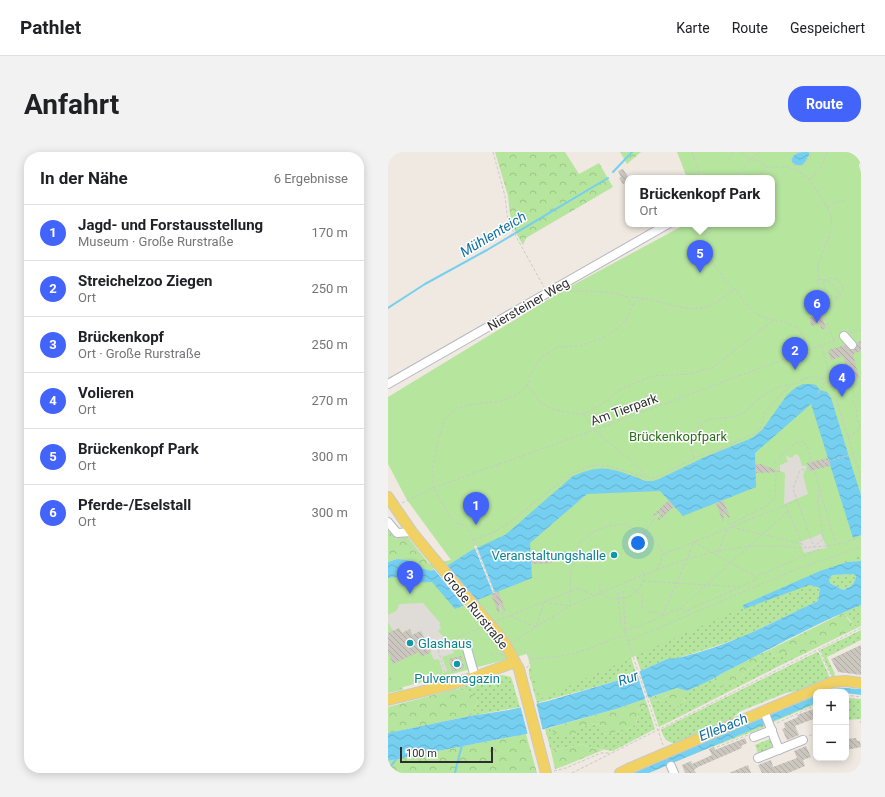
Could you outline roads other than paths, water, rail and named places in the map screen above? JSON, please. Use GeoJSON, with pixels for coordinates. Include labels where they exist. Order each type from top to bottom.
{"type":"FeatureCollection","features":[{"type":"Feature","properties":{"kind":"main road","name":"Große Rurstraße"},"geometry":{"type":"LineString","coordinates":[[388,497],[412,532],[498,634],[514,657],[548,769]]}},
{"type":"Feature","properties":{"kind":"main road"},"geometry":{"type":"LineString","coordinates":[[388,700],[475,677],[514,657]]}},
{"type":"Feature","properties":{"kind":"main road"},"geometry":{"type":"LineString","coordinates":[[620,773],[666,752],[764,713],[833,682],[846,681],[861,683]]}},
{"type":"Feature","properties":{"kind":"street","name":"Niersteiner Weg"},"geometry":{"type":"LineString","coordinates":[[388,384],[663,227]]}},
{"type":"Feature","properties":{"kind":"street"},"geometry":{"type":"LineString","coordinates":[[844,336],[852,345]]}},
{"type":"Feature","properties":{"kind":"street"},"geometry":{"type":"LineString","coordinates":[[388,522],[397,533],[412,532]]}},
{"type":"Feature","properties":{"kind":"street"},"geometry":{"type":"LineString","coordinates":[[468,644],[466,645],[475,677]]}},
{"type":"Feature","properties":{"kind":"street"},"geometry":{"type":"LineString","coordinates":[[764,713],[780,750]]}},
{"type":"Feature","properties":{"kind":"street"},"geometry":{"type":"LineString","coordinates":[[752,736],[770,727]]}},
{"type":"Feature","properties":{"kind":"street"},"geometry":{"type":"LineString","coordinates":[[758,758],[803,740]]}},
{"type":"Feature","properties":{"kind":"water"},"geometry":{"type":"Polygon","coordinates":[[[808,152],[809,155],[802,165],[796,165],[792,162],[795,155],[808,152]]]}},
{"type":"Feature","properties":{"kind":"water"},"geometry":{"type":"Polygon","coordinates":[[[803,384],[816,385],[820,390],[827,392],[831,398],[861,495],[861,535],[853,538],[811,404],[755,453],[756,487],[683,516],[660,491],[587,494],[530,543],[532,578],[455,609],[432,582],[407,583],[409,578],[406,576],[388,578],[388,562],[397,559],[407,560],[413,566],[431,571],[447,566],[472,550],[505,535],[573,476],[590,470],[603,469],[617,471],[646,481],[653,481],[705,457],[752,438],[762,430],[787,395],[795,388],[803,384]]]}},
{"type":"Feature","properties":{"kind":"water","name":"Rur"},"geometry":{"type":"Polygon","coordinates":[[[861,561],[861,605],[808,629],[687,691],[677,688],[616,709],[526,734],[388,761],[388,733],[548,701],[623,679],[667,659],[679,658],[700,652],[745,635],[818,601],[820,588],[809,585],[744,609],[743,605],[820,571],[847,562],[861,561]],[[853,574],[833,575],[829,578],[830,583],[843,590],[853,584],[856,576],[853,574]]]}},
{"type":"Feature","properties":{"kind":"water"},"geometry":{"type":"Polygon","coordinates":[[[844,688],[861,689],[861,695],[849,693],[849,689],[832,689],[844,688]]]}},
{"type":"Feature","properties":{"kind":"water"},"geometry":{"type":"Polygon","coordinates":[[[813,697],[813,704],[649,773],[634,773],[671,756],[813,697]]]}},
{"type":"Feature","properties":{"kind":"waterway","name":"Mühlenteich"},"geometry":{"type":"LineString","coordinates":[[613,172],[632,152]]}},
{"type":"Feature","properties":{"kind":"waterway","name":"Mühlenteich"},"geometry":{"type":"LineString","coordinates":[[388,308],[425,284],[487,250],[608,178]]}},
{"type":"Feature","properties":{"kind":"waterway"},"geometry":{"type":"LineString","coordinates":[[455,773],[462,745]]}},
{"type":"Feature","properties":{"kind":"waterway"},"geometry":{"type":"LineString","coordinates":[[388,770],[397,758]]}},
{"type":"Feature","properties":{"kind":"place","name":"Brückenkopf Park"},"geometry":{"type":"Point","coordinates":[700,273]}},
{"type":"Feature","properties":{"kind":"place","name":"Pferde-/Eselstall"},"geometry":{"type":"Point","coordinates":[817,323]}},
{"type":"Feature","properties":{"kind":"place","name":"Streichelzoo Ziegen"},"geometry":{"type":"Point","coordinates":[795,370]}},
{"type":"Feature","properties":{"kind":"place","name":"Volieren"},"geometry":{"type":"Point","coordinates":[842,397]}},
{"type":"Feature","properties":{"kind":"place","name":"Jagd- und Forstausstellung"},"geometry":{"type":"Point","coordinates":[476,525]}},
{"type":"Feature","properties":{"kind":"place","name":"Veranstaltungshalle"},"geometry":{"type":"Point","coordinates":[614,555]}},
{"type":"Feature","properties":{"kind":"place","name":"Brückenkopf"},"geometry":{"type":"Point","coordinates":[410,594]}},
{"type":"Feature","properties":{"kind":"place","name":"Glashaus"},"geometry":{"type":"Point","coordinates":[410,643]}},
{"type":"Feature","properties":{"kind":"place","name":"Pulvermagazin"},"geometry":{"type":"Point","coordinates":[457,664]}},
{"type":"Feature","properties":{"kind":"park label","name":"Brückenkopfpark"},"geometry":{"type":"Point","coordinates":[678,436]}},
{"type":"Feature","properties":{"kind":"water label","name":"Ellebach"},"geometry":{"type":"Point","coordinates":[723,727]}}]}
